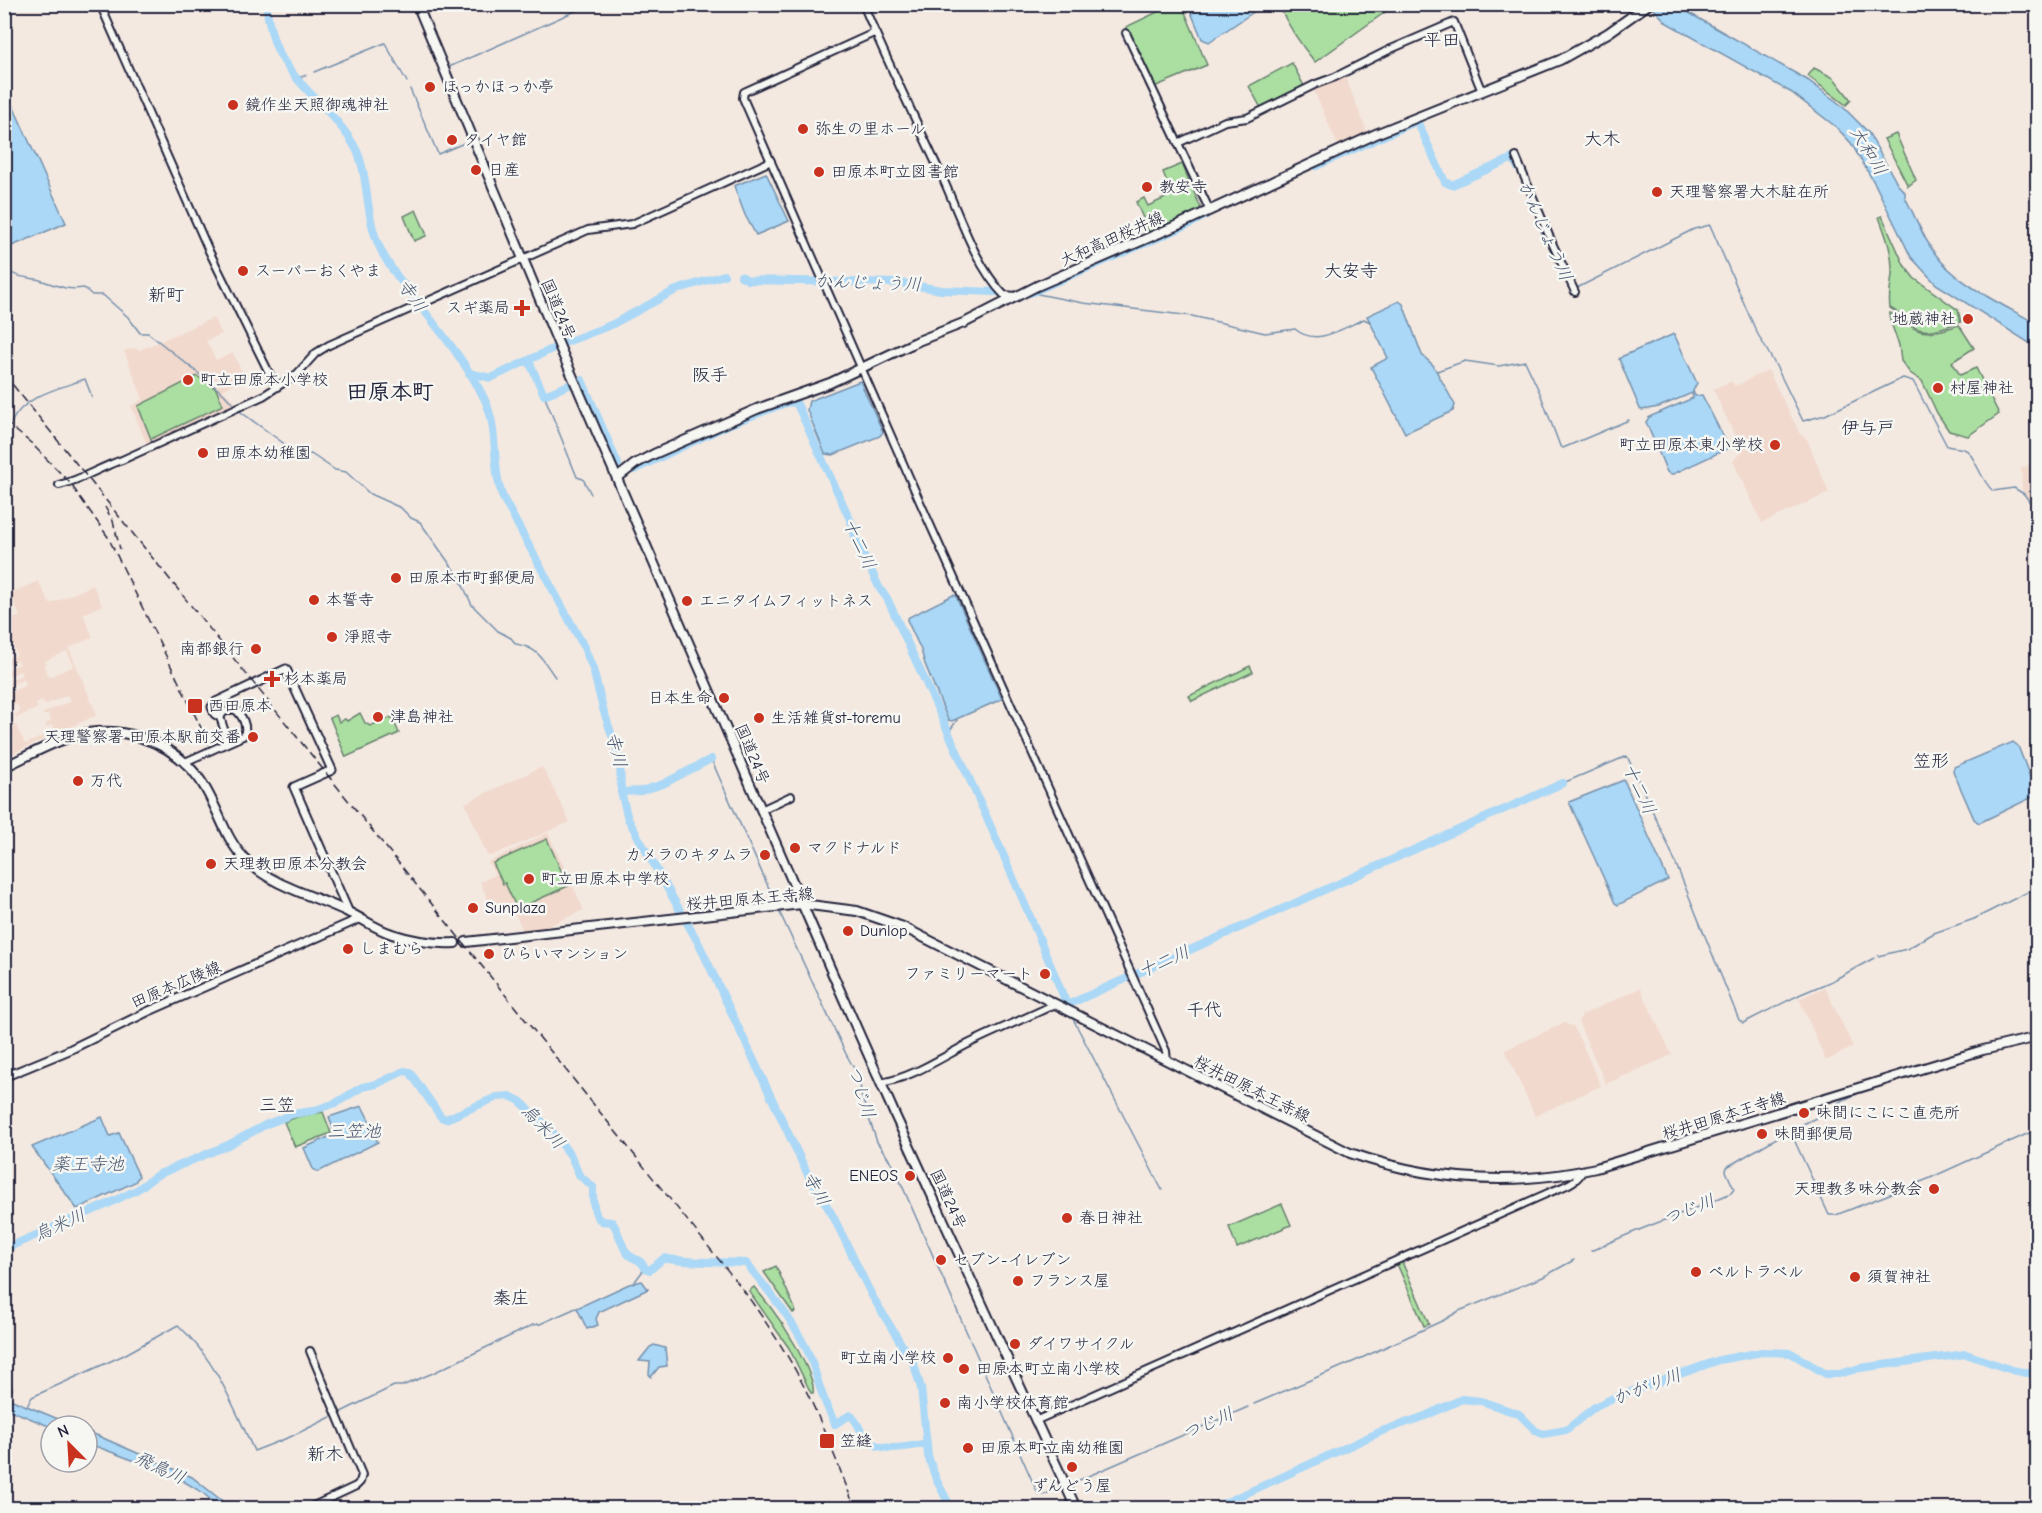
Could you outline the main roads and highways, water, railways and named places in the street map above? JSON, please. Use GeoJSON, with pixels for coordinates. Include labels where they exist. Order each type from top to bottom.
{"type":"FeatureCollection","features":[{"type":"Feature","properties":{"kind":"main road","name":"国道24号"},"geometry":{"type":"LineString","coordinates":[[417,4],[523,260],[880,1083],[1076,1509]]}},
{"type":"Feature","properties":{"kind":"main road","name":"大和高田桜井線"},"geometry":{"type":"LineString","coordinates":[[617,478],[635,464],[663,450],[757,409],[812,391],[1378,133],[1560,60],[1608,33],[1647,6]]}},
{"type":"Feature","properties":{"kind":"main road"},"geometry":{"type":"LineString","coordinates":[[220,717],[215,714],[212,707],[216,702],[286,669],[332,770],[294,787],[349,913]]}},
{"type":"Feature","properties":{"kind":"main road"},"geometry":{"type":"LineString","coordinates":[[4,767],[70,737],[106,731],[146,739],[165,748],[184,762],[205,788],[234,845],[251,864],[272,879],[391,934],[427,942],[456,943]]}},
{"type":"Feature","properties":{"kind":"main road","name":"桜井田原本王寺線"},"geometry":{"type":"LineString","coordinates":[[466,942],[802,904],[857,911],[884,920],[1338,1147],[1382,1163],[1425,1173],[1478,1180],[1532,1179],[1616,1163],[1983,1050],[2037,1037]]}},
{"type":"Feature","properties":{"kind":"main road","name":"田原本広陵線"},"geometry":{"type":"LineString","coordinates":[[4,1077],[67,1051],[150,1010],[359,919]]}},
{"type":"Feature","properties":{"kind":"water"},"geometry":{"type":"Polygon","coordinates":[[[1188,5],[1253,5],[1255,11],[1209,42],[1202,39],[1188,5]]]}},
{"type":"Feature","properties":{"kind":"water","name":"大和川"},"geometry":{"type":"Polygon","coordinates":[[[1650,5],[1679,5],[1809,81],[1841,105],[1868,132],[1898,185],[1905,192],[1905,197],[1921,230],[1941,261],[1974,288],[2037,324],[2037,348],[1936,284],[1911,257],[1875,184],[1851,143],[1836,127],[1792,93],[1667,23],[1650,5]]]}},
{"type":"Feature","properties":{"kind":"water"},"geometry":{"type":"Polygon","coordinates":[[[4,86],[66,223],[5,249],[4,249],[4,86]]]}},
{"type":"Feature","properties":{"kind":"water"},"geometry":{"type":"Polygon","coordinates":[[[766,173],[789,221],[756,235],[745,215],[734,186],[766,173]]]}},
{"type":"Feature","properties":{"kind":"water"},"geometry":{"type":"Polygon","coordinates":[[[1399,301],[1403,304],[1422,355],[1433,365],[1455,405],[1453,411],[1405,433],[1371,367],[1388,358],[1367,316],[1399,301]]]}},
{"type":"Feature","properties":{"kind":"water"},"geometry":{"type":"Polygon","coordinates":[[[1674,334],[1697,383],[1693,391],[1695,396],[1702,395],[1729,448],[1671,475],[1667,472],[1646,422],[1649,417],[1693,398],[1692,393],[1659,407],[1642,410],[1619,359],[1674,334]]]}},
{"type":"Feature","properties":{"kind":"water"},"geometry":{"type":"Polygon","coordinates":[[[860,381],[883,432],[880,436],[833,455],[825,454],[807,410],[809,401],[860,381]]]}},
{"type":"Feature","properties":{"kind":"water"},"geometry":{"type":"Polygon","coordinates":[[[953,595],[956,596],[1002,699],[952,721],[948,720],[907,620],[953,595]]]}},
{"type":"Feature","properties":{"kind":"water"},"geometry":{"type":"Polygon","coordinates":[[[2013,742],[2018,746],[2037,795],[1979,823],[1974,819],[1953,771],[1954,767],[2013,742]]]}},
{"type":"Feature","properties":{"kind":"water"},"geometry":{"type":"Polygon","coordinates":[[[1624,780],[1668,880],[1618,905],[1615,903],[1569,802],[1624,780]]]}},
{"type":"Feature","properties":{"kind":"water","name":"三笠池"},"geometry":{"type":"Polygon","coordinates":[[[362,1106],[378,1142],[318,1172],[313,1169],[304,1148],[335,1134],[329,1117],[362,1106]]]}},
{"type":"Feature","properties":{"kind":"water","name":"薬王寺池"},"geometry":{"type":"Polygon","coordinates":[[[102,1117],[110,1136],[119,1133],[139,1176],[135,1182],[77,1209],[32,1147],[102,1117]]]}},
{"type":"Feature","properties":{"kind":"water"},"geometry":{"type":"Polygon","coordinates":[[[642,1281],[648,1289],[599,1312],[596,1319],[598,1325],[587,1329],[577,1308],[629,1284],[642,1281]]]}},
{"type":"Feature","properties":{"kind":"water"},"geometry":{"type":"Polygon","coordinates":[[[654,1345],[665,1348],[667,1366],[659,1367],[651,1377],[650,1362],[639,1361],[654,1345]]]}},
{"type":"Feature","properties":{"kind":"water"},"geometry":{"type":"Polygon","coordinates":[[[5,1397],[46,1414],[39,1414],[39,1422],[5,1408],[5,1397]]]}},
{"type":"Feature","properties":{"kind":"water","name":"飛鳥川"},"geometry":{"type":"Polygon","coordinates":[[[99,1436],[192,1477],[231,1508],[220,1508],[203,1493],[175,1476],[99,1448],[99,1436]]]}},
{"type":"Feature","properties":{"kind":"waterway","name":"寺川"},"geometry":{"type":"LineString","coordinates":[[266,4],[273,38],[285,63],[348,135],[356,149],[363,171],[371,222],[382,253],[461,360],[485,400],[492,423],[497,473],[503,498],[584,647],[593,669],[603,709],[620,759],[621,792],[628,819],[699,944],[807,1173],[833,1216],[871,1294],[914,1365],[921,1388],[928,1456],[936,1479],[951,1508]]}},
{"type":"Feature","properties":{"kind":"waterway"},"geometry":{"type":"LineString","coordinates":[[477,137],[449,67],[591,4]]}},
{"type":"Feature","properties":{"kind":"waterway"},"geometry":{"type":"LineString","coordinates":[[314,72],[385,43],[407,82]]}},
{"type":"Feature","properties":{"kind":"waterway","name":"寺川"},"geometry":{"type":"LineString","coordinates":[[298,78],[306,75]]}},
{"type":"Feature","properties":{"kind":"waterway"},"geometry":{"type":"LineString","coordinates":[[410,89],[438,154],[469,141]]}},
{"type":"Feature","properties":{"kind":"waterway","name":"かんじょう川"},"geometry":{"type":"LineString","coordinates":[[1316,166],[1417,121],[1445,182],[1452,185],[1513,158],[1518,168]]}},
{"type":"Feature","properties":{"kind":"waterway","name":"かんじょう川"},"geometry":{"type":"LineString","coordinates":[[1030,293],[1206,215]]}},
{"type":"Feature","properties":{"kind":"waterway","name":"かんじょう川"},"geometry":{"type":"LineString","coordinates":[[1539,221],[1542,234],[1564,274]]}},
{"type":"Feature","properties":{"kind":"waterway","name":"かんじょう川"},"geometry":{"type":"LineString","coordinates":[[1577,288],[1694,229],[1710,225],[1756,331],[1803,421],[1825,415],[1903,378],[1913,381],[1947,446],[1969,452],[1984,480],[1993,491],[2014,488],[2024,494],[2038,514]]}},
{"type":"Feature","properties":{"kind":"waterway"},"geometry":{"type":"LineString","coordinates":[[4,268],[19,276],[65,288],[84,288],[92,295],[103,295],[128,317],[140,333],[148,333],[224,394],[235,406]]}},
{"type":"Feature","properties":{"kind":"waterway","name":"かんじょう川"},"geometry":{"type":"LineString","coordinates":[[564,343],[611,325],[676,290],[724,275]]}},
{"type":"Feature","properties":{"kind":"waterway","name":"かんじょう川"},"geometry":{"type":"LineString","coordinates":[[741,276],[748,280],[901,283],[941,290],[996,292]]}},
{"type":"Feature","properties":{"kind":"waterway"},"geometry":{"type":"LineString","coordinates":[[1033,293],[1083,303],[1192,316],[1265,333],[1295,329],[1303,334],[1320,336],[1329,335],[1364,319],[1370,322]]}},
{"type":"Feature","properties":{"kind":"waterway","name":"かんじょう川"},"geometry":{"type":"LineString","coordinates":[[469,373],[491,378],[554,348]]}},
{"type":"Feature","properties":{"kind":"waterway","name":"十二川"},"geometry":{"type":"LineString","coordinates":[[529,361],[544,395],[569,385]]}},
{"type":"Feature","properties":{"kind":"waterway"},"geometry":{"type":"LineString","coordinates":[[1437,371],[1465,361],[1499,366],[1525,361],[1560,446],[1563,448],[1629,420]]}},
{"type":"Feature","properties":{"kind":"waterway"},"geometry":{"type":"LineString","coordinates":[[11,423],[17,413],[33,399],[85,379],[92,397]]}},
{"type":"Feature","properties":{"kind":"waterway","name":"十二川"},"geometry":{"type":"LineString","coordinates":[[582,380],[618,464]]}},
{"type":"Feature","properties":{"kind":"waterway"},"geometry":{"type":"LineString","coordinates":[[544,395],[577,477],[583,479],[591,494]]}},
{"type":"Feature","properties":{"kind":"waterway","name":"十二川"},"geometry":{"type":"LineString","coordinates":[[634,470],[730,424],[786,403],[796,402],[853,526],[855,537],[880,589],[887,598],[956,750],[1067,1005],[1563,783]]}},
{"type":"Feature","properties":{"kind":"waterway"},"geometry":{"type":"LineString","coordinates":[[238,410],[301,456],[311,454],[335,470],[346,472],[370,494],[401,508],[411,518],[420,522],[459,577],[472,605],[498,631],[511,638],[516,644],[535,651],[555,677]]}},
{"type":"Feature","properties":{"kind":"waterway"},"geometry":{"type":"LineString","coordinates":[[948,733],[957,720]]}},
{"type":"Feature","properties":{"kind":"waterway","name":"十二川"},"geometry":{"type":"LineString","coordinates":[[1563,783],[1627,756],[1669,847],[1739,1020],[1743,1023],[1832,981],[1874,958]]}},
{"type":"Feature","properties":{"kind":"waterway","name":"つじ川"},"geometry":{"type":"LineString","coordinates":[[711,759],[776,904]]}},
{"type":"Feature","properties":{"kind":"waterway","name":"つじ川"},"geometry":{"type":"LineString","coordinates":[[621,792],[641,791],[663,784],[711,759]]}},
{"type":"Feature","properties":{"kind":"waterway","name":"十二川"},"geometry":{"type":"LineString","coordinates":[[1878,956],[1907,949],[1934,933],[1974,919],[2038,887]]}},
{"type":"Feature","properties":{"kind":"waterway","name":"つじ川"},"geometry":{"type":"LineString","coordinates":[[779,911],[860,1079],[861,1095],[877,1142],[893,1165],[1038,1494],[1043,1495],[1062,1488]]}},
{"type":"Feature","properties":{"kind":"waterway"},"geometry":{"type":"LineString","coordinates":[[1071,1015],[1162,1190]]}},
{"type":"Feature","properties":{"kind":"waterway","name":"烏米川"},"geometry":{"type":"LineString","coordinates":[[4,1249],[108,1204],[138,1189],[157,1175],[228,1145],[267,1124],[293,1114],[312,1111],[336,1103],[362,1087],[377,1084],[404,1071],[410,1072],[441,1117],[446,1119],[497,1097],[510,1096],[520,1101],[551,1130],[571,1156],[579,1175],[593,1187],[596,1215],[602,1221],[612,1222],[627,1252],[631,1257],[640,1261],[645,1268],[650,1270],[664,1258],[694,1262],[746,1263],[778,1303],[799,1335],[811,1359],[835,1424],[850,1415],[869,1441],[884,1447],[902,1448],[927,1443]]}},
{"type":"Feature","properties":{"kind":"waterway","name":"つじ川"},"geometry":{"type":"LineString","coordinates":[[1591,1251],[1731,1193],[1734,1189],[1726,1171],[1727,1167],[1790,1130],[1829,1112],[1841,1101],[1857,1094]]}},
{"type":"Feature","properties":{"kind":"waterway","name":"つじ川"},"geometry":{"type":"LineString","coordinates":[[1790,1131],[1829,1215],[1836,1215],[1928,1179],[2038,1129]]}},
{"type":"Feature","properties":{"kind":"waterway","name":"つじ川"},"geometry":{"type":"LineString","coordinates":[[1254,1404],[1355,1361],[1459,1311],[1543,1277],[1574,1260]]}},
{"type":"Feature","properties":{"kind":"waterway"},"geometry":{"type":"LineString","coordinates":[[633,1284],[645,1268]]}},
{"type":"Feature","properties":{"kind":"waterway"},"geometry":{"type":"LineString","coordinates":[[337,1414],[394,1386],[402,1386],[433,1373],[533,1325],[576,1308]]}},
{"type":"Feature","properties":{"kind":"waterway"},"geometry":{"type":"LineString","coordinates":[[27,1406],[32,1397],[124,1355],[178,1325],[213,1368],[231,1400],[254,1451],[333,1416]]}},
{"type":"Feature","properties":{"kind":"waterway","name":"かがり川"},"geometry":{"type":"LineString","coordinates":[[1214,1508],[1382,1431],[1425,1416],[1462,1399],[1481,1401],[1519,1414],[1536,1431],[1543,1434],[1566,1430],[1596,1406],[1611,1399],[1719,1360],[1762,1352],[1791,1353],[1826,1374],[1839,1374],[1860,1368],[1966,1354],[2012,1370],[2027,1373],[2038,1371]]}},
{"type":"Feature","properties":{"kind":"waterway","name":"つじ川"},"geometry":{"type":"LineString","coordinates":[[1070,1484],[1248,1407]]}},
{"type":"Feature","properties":{"kind":"railway"},"geometry":{"type":"LineString","coordinates":[[4,374],[741,1287],[801,1381],[826,1435],[855,1508]]}},
{"type":"Feature","properties":{"kind":"railway"},"geometry":{"type":"LineString","coordinates":[[4,421],[31,443],[70,483],[108,537],[209,744]]}},
{"type":"Feature","properties":{"kind":"railway"},"geometry":{"type":"LineString","coordinates":[[105,507],[113,521],[120,549]]}},
{"type":"Feature","properties":{"kind":"place","name":"ほっかほっか亭"},"geometry":{"type":"Point","coordinates":[430,87]}},
{"type":"Feature","properties":{"kind":"place","name":"鏡作坐天照御魂神社"},"geometry":{"type":"Point","coordinates":[233,105]}},
{"type":"Feature","properties":{"kind":"place","name":"弥生の里ホール"},"geometry":{"type":"Point","coordinates":[803,129]}},
{"type":"Feature","properties":{"kind":"place","name":"タイヤ館"},"geometry":{"type":"Point","coordinates":[452,140]}},
{"type":"Feature","properties":{"kind":"place","name":"日産"},"geometry":{"type":"Point","coordinates":[476,170]}},
{"type":"Feature","properties":{"kind":"place","name":"田原本町立図書館"},"geometry":{"type":"Point","coordinates":[819,172]}},
{"type":"Feature","properties":{"kind":"place","name":"教安寺"},"geometry":{"type":"Point","coordinates":[1147,187]}},
{"type":"Feature","properties":{"kind":"place","name":"天理警察署大木駐在所"},"geometry":{"type":"Point","coordinates":[1657,192]}},
{"type":"Feature","properties":{"kind":"place","name":"スーパーおくやま"},"geometry":{"type":"Point","coordinates":[243,271]}},
{"type":"Feature","properties":{"kind":"place","name":"スギ薬局"},"geometry":{"type":"Point","coordinates":[522,308]}},
{"type":"Feature","properties":{"kind":"place","name":"地蔵神社"},"geometry":{"type":"Point","coordinates":[1968,319]}},
{"type":"Feature","properties":{"kind":"place","name":"町立田原本小学校"},"geometry":{"type":"Point","coordinates":[188,380]}},
{"type":"Feature","properties":{"kind":"place","name":"村屋神社"},"geometry":{"type":"Point","coordinates":[1938,388]}},
{"type":"Feature","properties":{"kind":"place","name":"町立田原本東小学校"},"geometry":{"type":"Point","coordinates":[1775,445]}},
{"type":"Feature","properties":{"kind":"place","name":"田原本幼稚園"},"geometry":{"type":"Point","coordinates":[203,453]}},
{"type":"Feature","properties":{"kind":"place","name":"田原本市町郵便局"},"geometry":{"type":"Point","coordinates":[396,578]}},
{"type":"Feature","properties":{"kind":"place","name":"本誓寺"},"geometry":{"type":"Point","coordinates":[314,600]}},
{"type":"Feature","properties":{"kind":"place","name":"エニタイムフィットネス"},"geometry":{"type":"Point","coordinates":[687,601]}},
{"type":"Feature","properties":{"kind":"place","name":"淨照寺"},"geometry":{"type":"Point","coordinates":[332,637]}},
{"type":"Feature","properties":{"kind":"place","name":"南都銀行"},"geometry":{"type":"Point","coordinates":[256,649]}},
{"type":"Feature","properties":{"kind":"place","name":"杉本薬局"},"geometry":{"type":"Point","coordinates":[272,679]}},
{"type":"Feature","properties":{"kind":"place","name":"日本生命"},"geometry":{"type":"Point","coordinates":[724,698]}},
{"type":"Feature","properties":{"kind":"place","name":"西田原本"},"geometry":{"type":"Point","coordinates":[195,706]}},
{"type":"Feature","properties":{"kind":"place","name":"津島神社"},"geometry":{"type":"Point","coordinates":[378,717]}},
{"type":"Feature","properties":{"kind":"place","name":"生活雑貨st-toremu"},"geometry":{"type":"Point","coordinates":[759,718]}},
{"type":"Feature","properties":{"kind":"place","name":"天理警察署 田原本駅前交番"},"geometry":{"type":"Point","coordinates":[253,737]}},
{"type":"Feature","properties":{"kind":"place","name":"万代"},"geometry":{"type":"Point","coordinates":[78,781]}},
{"type":"Feature","properties":{"kind":"place","name":"マクドナルド"},"geometry":{"type":"Point","coordinates":[795,848]}},
{"type":"Feature","properties":{"kind":"place","name":"カメラのキタムラ"},"geometry":{"type":"Point","coordinates":[765,855]}},
{"type":"Feature","properties":{"kind":"place","name":"天理教田原本分教会"},"geometry":{"type":"Point","coordinates":[211,864]}},
{"type":"Feature","properties":{"kind":"place","name":"町立田原本中学校"},"geometry":{"type":"Point","coordinates":[529,879]}},
{"type":"Feature","properties":{"kind":"place","name":"Sunplaza"},"geometry":{"type":"Point","coordinates":[473,908]}},
{"type":"Feature","properties":{"kind":"place","name":"Dunlop"},"geometry":{"type":"Point","coordinates":[848,931]}},
{"type":"Feature","properties":{"kind":"place","name":"しまむら"},"geometry":{"type":"Point","coordinates":[348,949]}},
{"type":"Feature","properties":{"kind":"place","name":"ひらいマンション"},"geometry":{"type":"Point","coordinates":[489,954]}},
{"type":"Feature","properties":{"kind":"place","name":"ファミリーマート"},"geometry":{"type":"Point","coordinates":[1045,974]}},
{"type":"Feature","properties":{"kind":"place","name":"味間にこにこ直売所"},"geometry":{"type":"Point","coordinates":[1804,1113]}},
{"type":"Feature","properties":{"kind":"place","name":"味間郵便局"},"geometry":{"type":"Point","coordinates":[1762,1134]}},
{"type":"Feature","properties":{"kind":"place","name":"ENEOS"},"geometry":{"type":"Point","coordinates":[910,1176]}},
{"type":"Feature","properties":{"kind":"place","name":"天理教多味分教会"},"geometry":{"type":"Point","coordinates":[1934,1189]}},
{"type":"Feature","properties":{"kind":"place","name":"春日神社"},"geometry":{"type":"Point","coordinates":[1067,1218]}},
{"type":"Feature","properties":{"kind":"place","name":"セブン-イレブン"},"geometry":{"type":"Point","coordinates":[941,1260]}},
{"type":"Feature","properties":{"kind":"place","name":"ベルトラベル"},"geometry":{"type":"Point","coordinates":[1696,1272]}},
{"type":"Feature","properties":{"kind":"place","name":"須賀神社"},"geometry":{"type":"Point","coordinates":[1855,1277]}},
{"type":"Feature","properties":{"kind":"place","name":"フランス屋"},"geometry":{"type":"Point","coordinates":[1018,1281]}},
{"type":"Feature","properties":{"kind":"place","name":"ダイワサイクル"},"geometry":{"type":"Point","coordinates":[1015,1344]}},
{"type":"Feature","properties":{"kind":"place","name":"町立南小学校"},"geometry":{"type":"Point","coordinates":[948,1358]}},
{"type":"Feature","properties":{"kind":"place","name":"田原本町立南小学校"},"geometry":{"type":"Point","coordinates":[964,1369]}},
{"type":"Feature","properties":{"kind":"place","name":"南小学校体育館"},"geometry":{"type":"Point","coordinates":[945,1403]}},
{"type":"Feature","properties":{"kind":"place","name":"笠縫"},"geometry":{"type":"Point","coordinates":[827,1441]}},
{"type":"Feature","properties":{"kind":"place","name":"田原本町立南幼稚園"},"geometry":{"type":"Point","coordinates":[968,1448]}},
{"type":"Feature","properties":{"kind":"place","name":"ずんどう屋"},"geometry":{"type":"Point","coordinates":[1072,1467]}},
{"type":"Feature","properties":{"kind":"district","name":"平田"},"geometry":{"type":"Point","coordinates":[1442,40]}},
{"type":"Feature","properties":{"kind":"district","name":"大木"},"geometry":{"type":"Point","coordinates":[1602,139]}},
{"type":"Feature","properties":{"kind":"district","name":"大安寺"},"geometry":{"type":"Point","coordinates":[1351,271]}},
{"type":"Feature","properties":{"kind":"district","name":"新町"},"geometry":{"type":"Point","coordinates":[166,295]}},
{"type":"Feature","properties":{"kind":"district","name":"阪手"},"geometry":{"type":"Point","coordinates":[710,375]}},
{"type":"Feature","properties":{"kind":"district","name":"田原本町"},"geometry":{"type":"Point","coordinates":[390,392]}},
{"type":"Feature","properties":{"kind":"district","name":"伊与戸"},"geometry":{"type":"Point","coordinates":[1868,428]}},
{"type":"Feature","properties":{"kind":"district","name":"笠形"},"geometry":{"type":"Point","coordinates":[1931,761]}},
{"type":"Feature","properties":{"kind":"district","name":"千代"},"geometry":{"type":"Point","coordinates":[1204,1010]}},
{"type":"Feature","properties":{"kind":"district","name":"三笠"},"geometry":{"type":"Point","coordinates":[277,1105]}},
{"type":"Feature","properties":{"kind":"district","name":"秦庄"},"geometry":{"type":"Point","coordinates":[511,1298]}},
{"type":"Feature","properties":{"kind":"district","name":"新木"},"geometry":{"type":"Point","coordinates":[325,1454]}}]}
